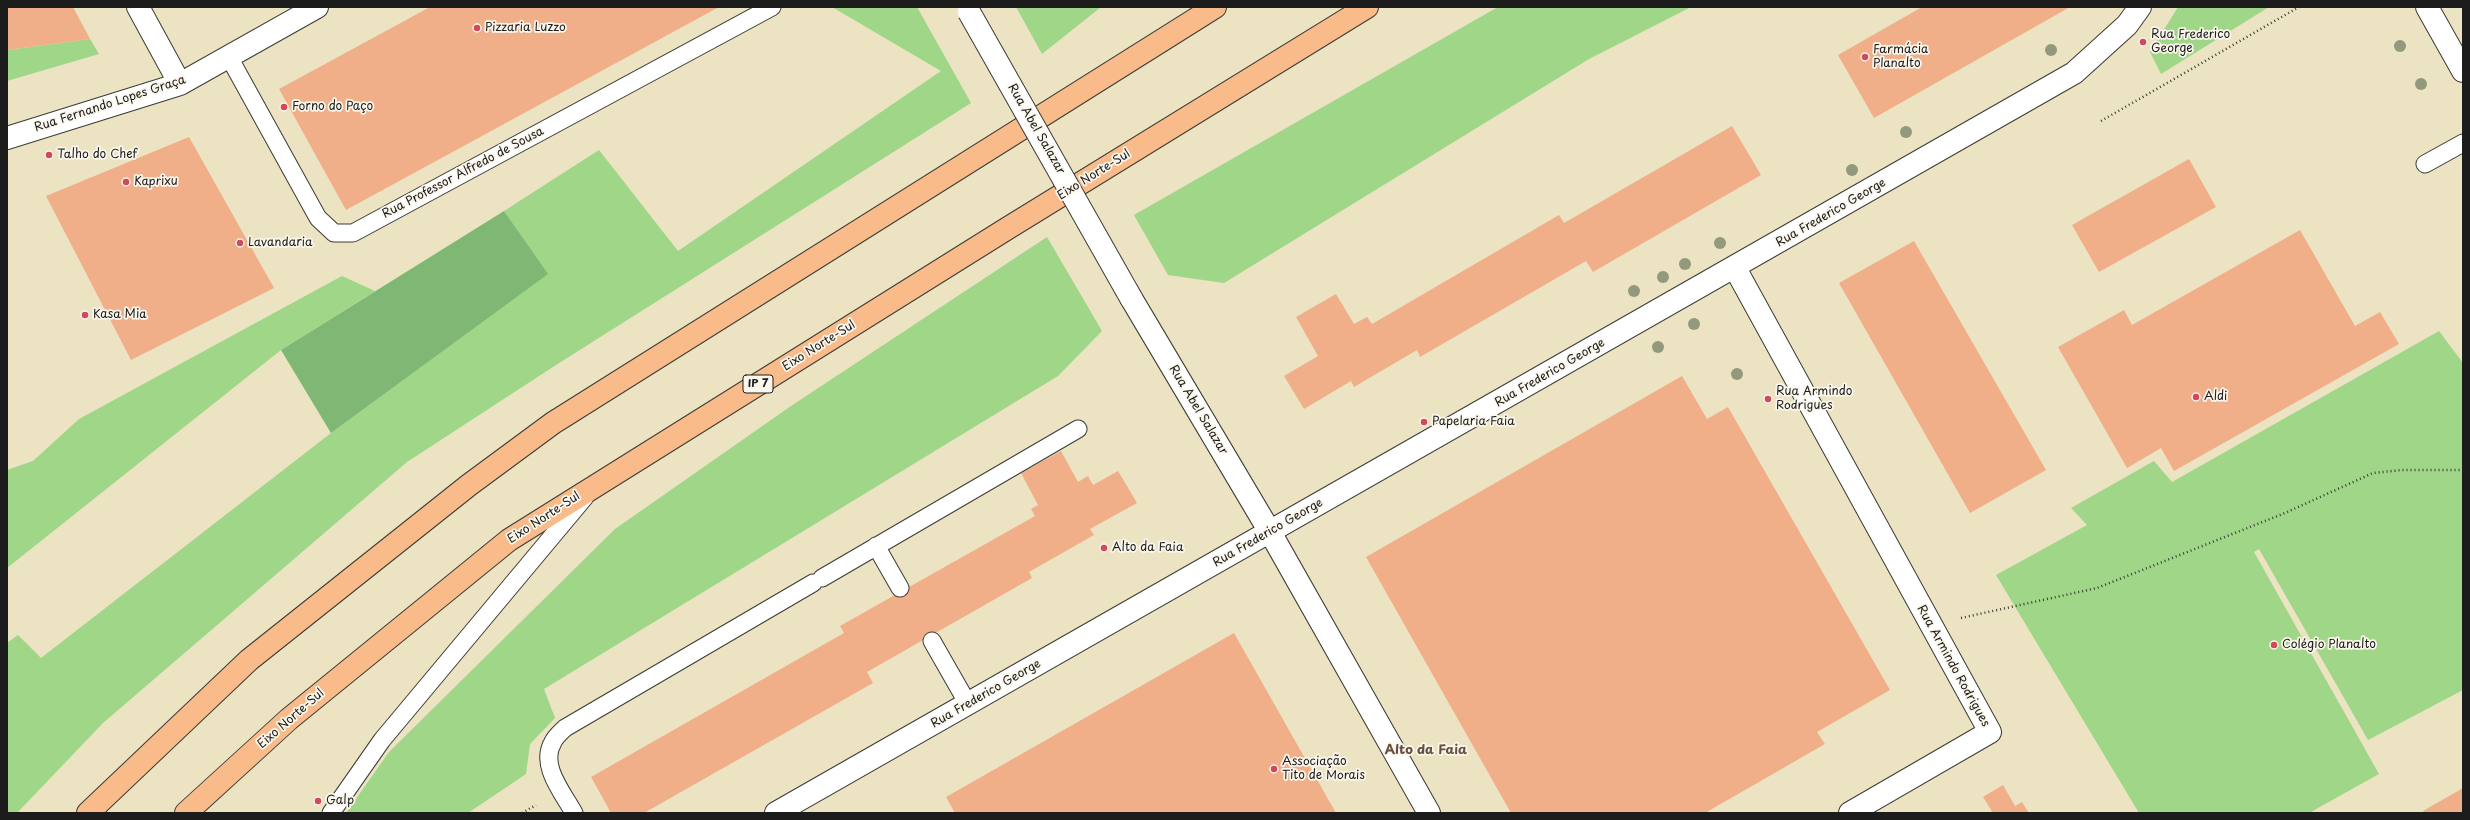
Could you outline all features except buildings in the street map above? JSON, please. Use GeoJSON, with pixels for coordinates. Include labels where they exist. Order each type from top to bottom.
{"type":"FeatureCollection","features":[{"type":"Feature","properties":{"kind":"highway"},"geometry":{"type":"LineString","coordinates":[[88,813],[249,660],[469,485],[553,423],[1215,7]]}},
{"type":"Feature","properties":{"kind":"highway","name":"Eixo Norte-Sul"},"geometry":{"type":"LineString","coordinates":[[186,813],[289,719],[509,540],[1367,7]]}},
{"type":"Feature","properties":{"kind":"street"},"geometry":{"type":"LineString","coordinates":[[138,7],[180,84]]}},
{"type":"Feature","properties":{"kind":"street","name":"Rua Fernando Lopes Graça"},"geometry":{"type":"LineString","coordinates":[[7,138],[180,84],[317,7]]}},
{"type":"Feature","properties":{"kind":"street","name":"Rua Frederico George"},"geometry":{"type":"LineString","coordinates":[[776,813],[806,806],[968,704],[1735,268],[2074,73],[2127,25],[2140,7]]}},
{"type":"Feature","properties":{"kind":"street"},"geometry":{"type":"LineString","coordinates":[[2427,7],[2463,71]]}},
{"type":"Feature","properties":{"kind":"street","name":"Rua Abel Salazar"},"geometry":{"type":"LineString","coordinates":[[968,9],[1131,298],[1270,532],[1429,813]]}},
{"type":"Feature","properties":{"kind":"street","name":"Rua Armindo Rodrigues"},"geometry":{"type":"LineString","coordinates":[[1735,268],[1990,732],[1850,813]]}},
{"type":"Feature","properties":{"kind":"lane","name":"Rua Professor Alfredo de Sousa"},"geometry":{"type":"LineString","coordinates":[[229,56],[318,218],[334,233],[353,233],[772,7]]}},
{"type":"Feature","properties":{"kind":"lane"},"geometry":{"type":"LineString","coordinates":[[2425,164],[2463,143]]}},
{"type":"Feature","properties":{"kind":"lane"},"geometry":{"type":"LineString","coordinates":[[574,813],[551,774],[548,758],[552,742],[565,728],[1078,429]]}},
{"type":"Feature","properties":{"kind":"lane"},"geometry":{"type":"LineString","coordinates":[[331,813],[382,740],[594,486]]}},
{"type":"Feature","properties":{"kind":"lane"},"geometry":{"type":"LineString","coordinates":[[876,546],[900,588]]}},
{"type":"Feature","properties":{"kind":"lane"},"geometry":{"type":"LineString","coordinates":[[932,641],[968,704]]}},
{"type":"Feature","properties":{"kind":"path"},"geometry":{"type":"LineString","coordinates":[[2101,121],[2299,7]]}},
{"type":"Feature","properties":{"kind":"path"},"geometry":{"type":"LineString","coordinates":[[1931,625],[2097,588],[2285,513],[2373,473],[2402,470],[2463,470]]}},
{"type":"Feature","properties":{"kind":"green space"},"geometry":{"type":"Polygon","coordinates":[[[832,7],[917,7],[971,103],[556,365],[407,462],[103,723],[17,813],[7,813],[7,643],[18,635],[41,658],[331,433],[547,274],[504,211],[599,150],[678,251],[941,71],[832,7]]]}},
{"type":"Feature","properties":{"kind":"green space"},"geometry":{"type":"Polygon","coordinates":[[[1016,7],[1101,7],[1042,54],[1016,7]]]}},
{"type":"Feature","properties":{"kind":"green space"},"geometry":{"type":"Polygon","coordinates":[[[1498,7],[1691,7],[1589,59],[1224,283],[1168,275],[1134,215],[1498,7]]]}},
{"type":"Feature","properties":{"kind":"green space"},"geometry":{"type":"Polygon","coordinates":[[[2178,7],[2269,7],[2161,74],[2150,52],[2178,7]]]}},
{"type":"Feature","properties":{"kind":"green space"},"geometry":{"type":"Polygon","coordinates":[[[90,39],[99,54],[7,81],[7,50],[90,39]]]}},
{"type":"Feature","properties":{"kind":"green space"},"geometry":{"type":"Polygon","coordinates":[[[504,211],[548,274],[331,433],[281,350],[504,211]]]}},
{"type":"Feature","properties":{"kind":"green space"},"geometry":{"type":"Polygon","coordinates":[[[1047,237],[1102,331],[1058,376],[544,689],[555,718],[530,744],[526,774],[468,813],[346,813],[389,752],[615,529],[791,406],[1047,237]]]}},
{"type":"Feature","properties":{"kind":"green space"},"geometry":{"type":"Polygon","coordinates":[[[342,276],[375,291],[281,350],[7,568],[7,470],[33,461],[79,419],[342,276]]]}},
{"type":"Feature","properties":{"kind":"green space"},"geometry":{"type":"Polygon","coordinates":[[[2439,331],[2463,363],[2463,690],[2368,740],[2259,549],[2254,552],[2379,774],[2309,813],[2139,813],[1996,575],[2087,525],[2071,508],[2154,461],[2172,482],[2439,331]]]}},
{"type":"Feature","properties":{"kind":"place","name":"Pizzaria Luzzo"},"geometry":{"type":"Point","coordinates":[477,28]}},
{"type":"Feature","properties":{"kind":"place","name":"Rua Frederico George"},"geometry":{"type":"Point","coordinates":[2143,42]}},
{"type":"Feature","properties":{"kind":"place","name":"Farmácia Planalto"},"geometry":{"type":"Point","coordinates":[1865,57]}},
{"type":"Feature","properties":{"kind":"place","name":"Forno do Paço"},"geometry":{"type":"Point","coordinates":[284,107]}},
{"type":"Feature","properties":{"kind":"place","name":"Talho do Chef"},"geometry":{"type":"Point","coordinates":[49,155]}},
{"type":"Feature","properties":{"kind":"place","name":"Kaprixu"},"geometry":{"type":"Point","coordinates":[126,182]}},
{"type":"Feature","properties":{"kind":"place","name":"Lavandaria"},"geometry":{"type":"Point","coordinates":[240,243]}},
{"type":"Feature","properties":{"kind":"place","name":"Kasa Mia"},"geometry":{"type":"Point","coordinates":[85,315]}},
{"type":"Feature","properties":{"kind":"place","name":"Aldi"},"geometry":{"type":"Point","coordinates":[2196,397]}},
{"type":"Feature","properties":{"kind":"place","name":"Rua Armindo Rodrigues"},"geometry":{"type":"Point","coordinates":[1768,399]}},
{"type":"Feature","properties":{"kind":"place","name":"Papelaria Faia"},"geometry":{"type":"Point","coordinates":[1424,422]}},
{"type":"Feature","properties":{"kind":"place","name":"Alto da Faia"},"geometry":{"type":"Point","coordinates":[1104,548]}},
{"type":"Feature","properties":{"kind":"place","name":"Colégio Planalto"},"geometry":{"type":"Point","coordinates":[2274,645]}},
{"type":"Feature","properties":{"kind":"place","name":"Associação Tito de Morais"},"geometry":{"type":"Point","coordinates":[1274,769]}},
{"type":"Feature","properties":{"kind":"place","name":"Galp"},"geometry":{"type":"Point","coordinates":[318,801]}},
{"type":"Feature","properties":{"kind":"district","name":"Alto da Faia"},"geometry":{"type":"Point","coordinates":[1426,750]}}]}
